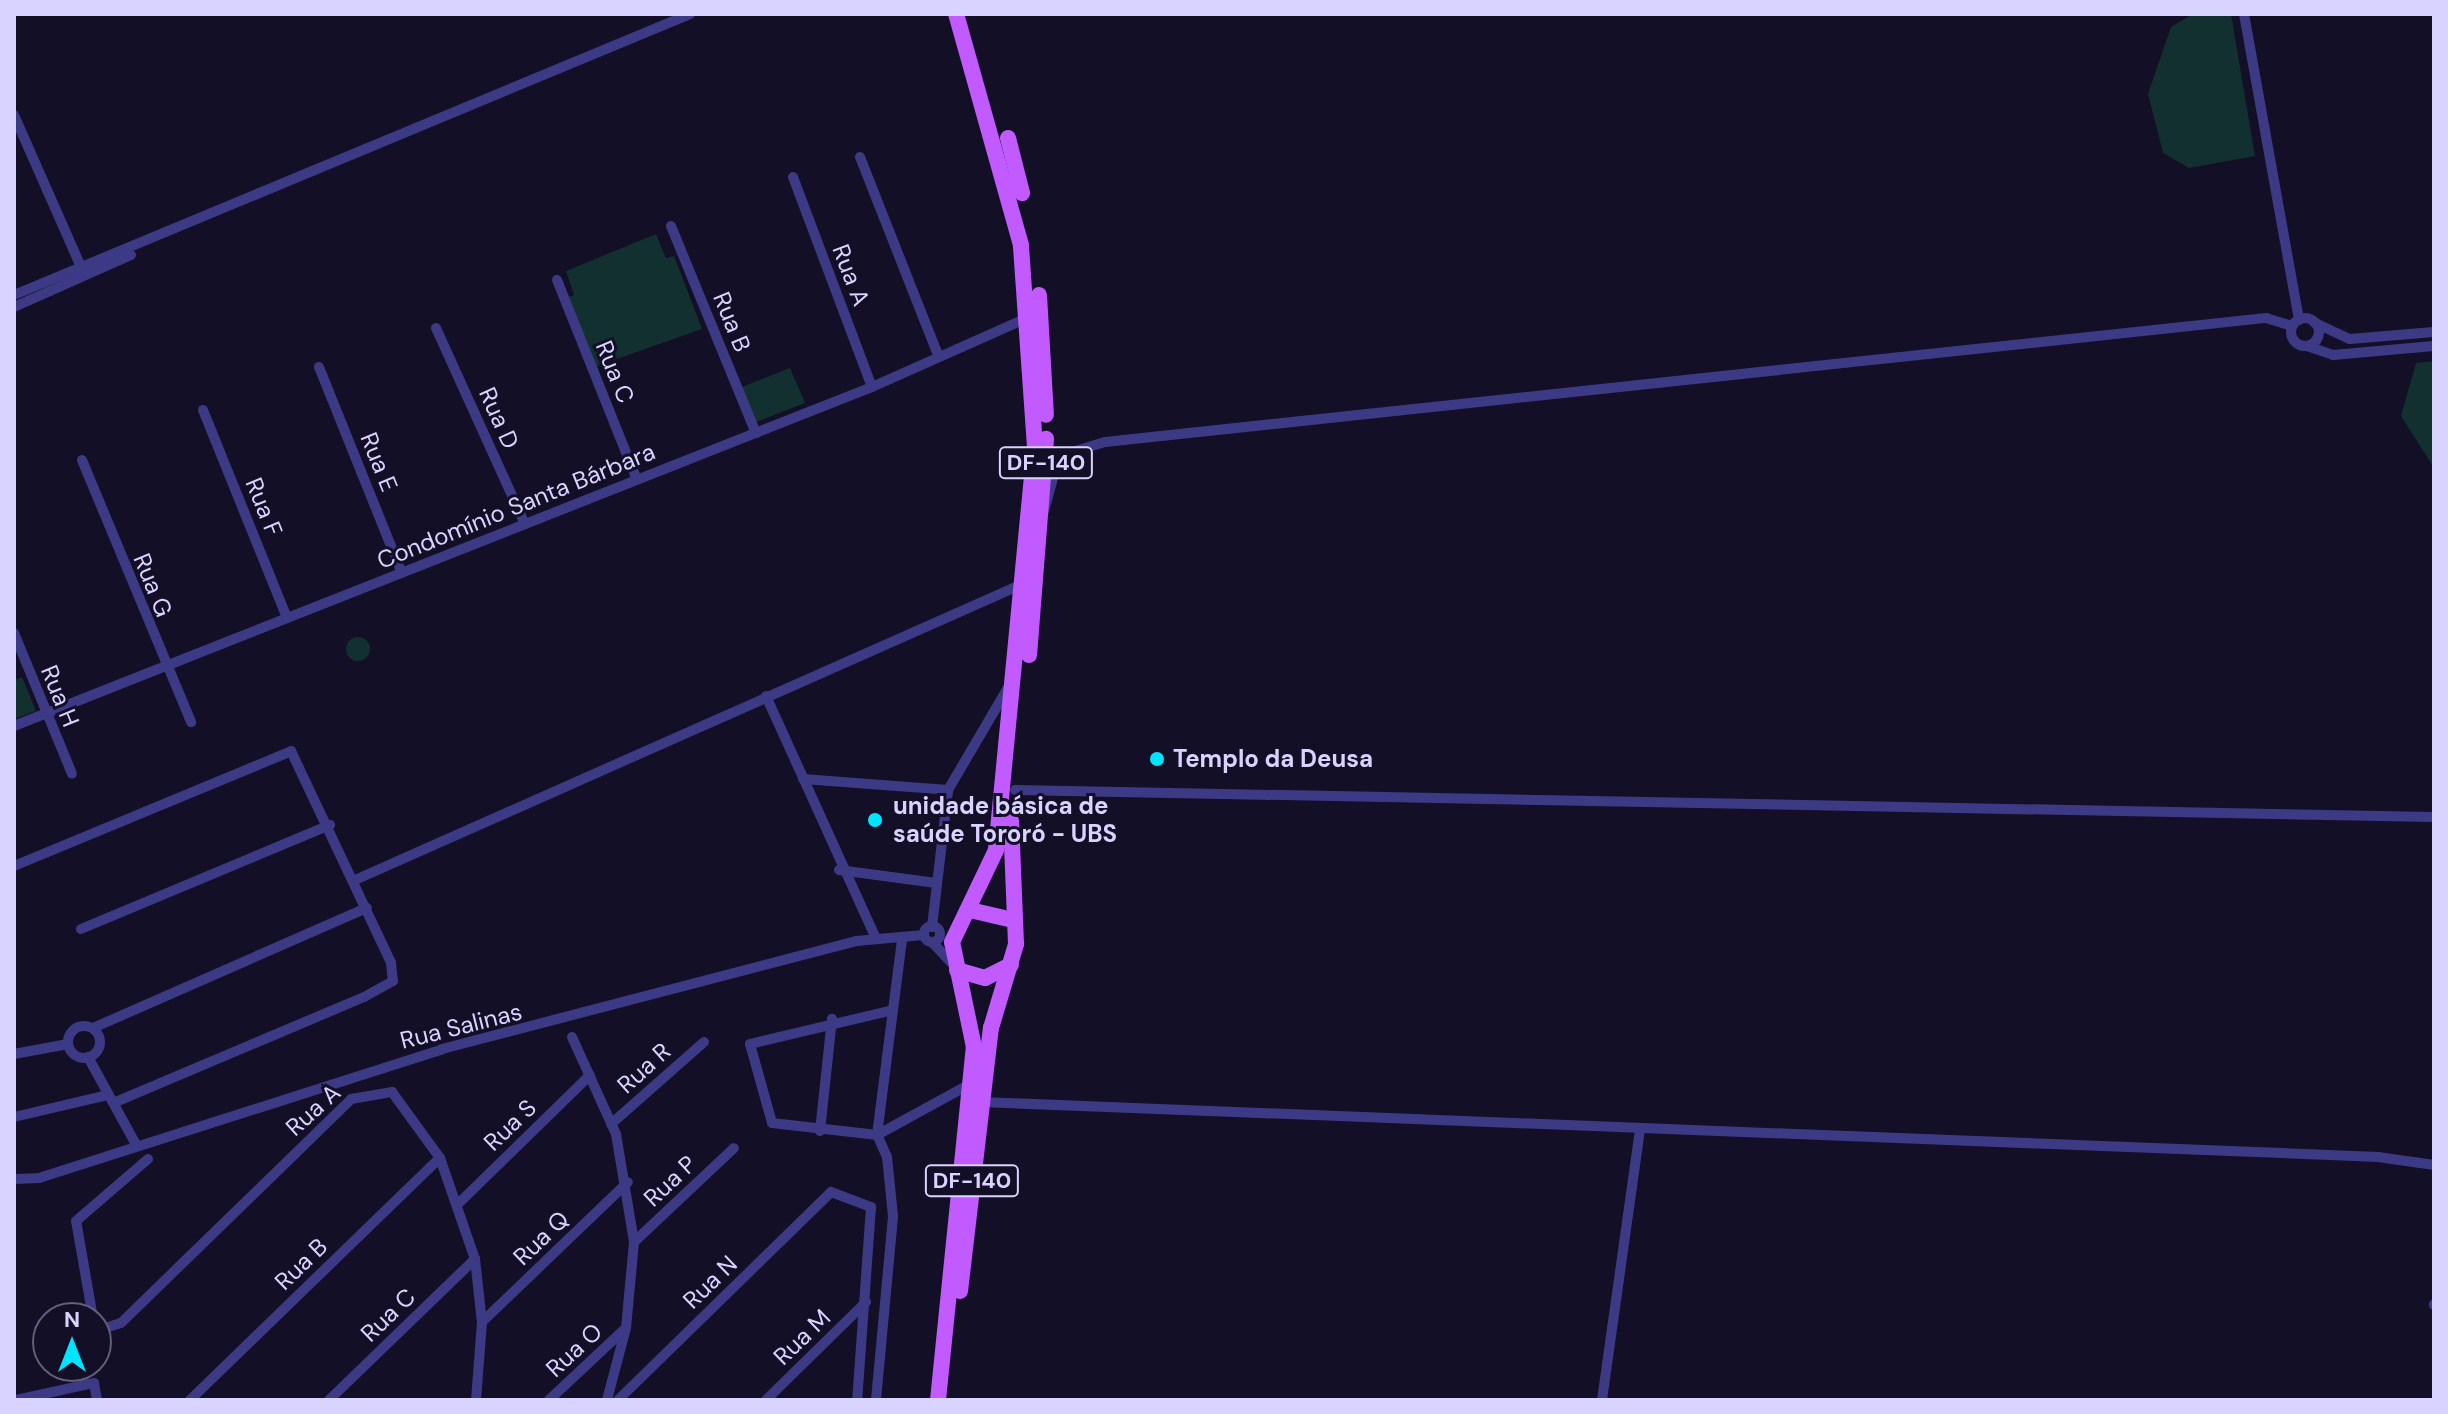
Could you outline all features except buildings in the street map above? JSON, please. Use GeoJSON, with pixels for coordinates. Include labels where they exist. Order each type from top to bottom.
{"type":"FeatureCollection","features":[{"type":"Feature","properties":{"kind":"main road","name":"DF-140"},"geometry":{"type":"LineString","coordinates":[[938,1400],[974,1030],[952,949],[996,850],[1025,583],[1035,447],[1031,316],[1007,177],[956,14]]}},
{"type":"Feature","properties":{"kind":"main road","name":"DF-140"},"geometry":{"type":"LineString","coordinates":[[949,1400],[991,1028],[1011,965],[1013,920],[1008,862],[1044,511],[1046,384],[1032,244],[998,103],[966,14]]}},
{"type":"Feature","properties":{"kind":"main road"},"geometry":{"type":"LineString","coordinates":[[965,916],[1013,920]]}},
{"type":"Feature","properties":{"kind":"main road"},"geometry":{"type":"LineString","coordinates":[[957,970],[985,978],[1011,965]]}},
{"type":"Feature","properties":{"kind":"street"},"geometry":{"type":"LineString","coordinates":[[14,307],[150,244],[690,14]]}},
{"type":"Feature","properties":{"kind":"street"},"geometry":{"type":"LineString","coordinates":[[2244,14],[2296,323],[2295,342],[2333,355],[2434,346]]}},
{"type":"Feature","properties":{"kind":"street"},"geometry":{"type":"LineString","coordinates":[[14,115],[17,131],[81,267]]}},
{"type":"Feature","properties":{"kind":"street"},"geometry":{"type":"LineString","coordinates":[[860,157],[938,355]]}},
{"type":"Feature","properties":{"kind":"street","name":"Rua A"},"geometry":{"type":"LineString","coordinates":[[793,177],[872,387]]}},
{"type":"Feature","properties":{"kind":"street","name":"Rua B"},"geometry":{"type":"LineString","coordinates":[[671,226],[756,433]]}},
{"type":"Feature","properties":{"kind":"street"},"geometry":{"type":"LineString","coordinates":[[14,295],[81,267],[150,244]]}},
{"type":"Feature","properties":{"kind":"street","name":"Rua C"},"geometry":{"type":"LineString","coordinates":[[557,280],[637,480]]}},
{"type":"Feature","properties":{"kind":"street","name":"Condomínio Santa Bárbara"},"geometry":{"type":"LineString","coordinates":[[14,726],[872,387],[1031,316]]}},
{"type":"Feature","properties":{"kind":"street"},"geometry":{"type":"LineString","coordinates":[[1044,511],[1059,456],[1105,442],[2266,318],[2315,323],[2350,339],[2434,332]]}},
{"type":"Feature","properties":{"kind":"street"},"geometry":{"type":"LineString","coordinates":[[2307,346],[2319,335],[2315,323]]}},
{"type":"Feature","properties":{"kind":"street","name":"Rua D"},"geometry":{"type":"LineString","coordinates":[[436,328],[525,524]]}},
{"type":"Feature","properties":{"kind":"street","name":"Rua E"},"geometry":{"type":"LineString","coordinates":[[319,367],[402,573]]}},
{"type":"Feature","properties":{"kind":"street","name":"Rua F"},"geometry":{"type":"LineString","coordinates":[[203,410],[287,618]]}},
{"type":"Feature","properties":{"kind":"street","name":"Rua G"},"geometry":{"type":"LineString","coordinates":[[82,460],[164,667],[191,722]]}},
{"type":"Feature","properties":{"kind":"street"},"geometry":{"type":"LineString","coordinates":[[355,880],[1025,583]]}},
{"type":"Feature","properties":{"kind":"street","name":"Rua H"},"geometry":{"type":"LineString","coordinates":[[14,633],[44,714],[72,774]]}},
{"type":"Feature","properties":{"kind":"street"},"geometry":{"type":"LineString","coordinates":[[957,970],[931,933],[948,790],[1016,676]]}},
{"type":"Feature","properties":{"kind":"street"},"geometry":{"type":"LineString","coordinates":[[766,696],[839,870],[876,938]]}},
{"type":"Feature","properties":{"kind":"street"},"geometry":{"type":"LineString","coordinates":[[14,866],[281,750],[300,758],[367,908],[393,981],[112,1098],[14,1117]]}},
{"type":"Feature","properties":{"kind":"street"},"geometry":{"type":"LineString","coordinates":[[803,779],[948,790]]}},
{"type":"Feature","properties":{"kind":"street"},"geometry":{"type":"LineString","coordinates":[[1015,790],[2434,817]]}},
{"type":"Feature","properties":{"kind":"street"},"geometry":{"type":"LineString","coordinates":[[81,929],[330,825]]}},
{"type":"Feature","properties":{"kind":"street"},"geometry":{"type":"LineString","coordinates":[[839,870],[936,883]]}},
{"type":"Feature","properties":{"kind":"street"},"geometry":{"type":"LineString","coordinates":[[68,1044],[79,1026],[93,1028],[367,908]]}},
{"type":"Feature","properties":{"kind":"street","name":"Rua Salinas"},"geometry":{"type":"LineString","coordinates":[[14,1179],[39,1178],[135,1143],[442,1049],[876,938],[902,939],[931,933],[965,916]]}},
{"type":"Feature","properties":{"kind":"street"},"geometry":{"type":"LineString","coordinates":[[876,1400],[893,1216],[887,1157],[877,1135],[902,939]]}},
{"type":"Feature","properties":{"kind":"street"},"geometry":{"type":"LineString","coordinates":[[893,1010],[832,1019],[762,1036],[748,1057],[772,1123],[820,1131],[877,1135],[970,1084]]}},
{"type":"Feature","properties":{"kind":"street"},"geometry":{"type":"LineString","coordinates":[[820,1131],[832,1019]]}},
{"type":"Feature","properties":{"kind":"street"},"geometry":{"type":"LineString","coordinates":[[88,1057],[99,1048],[93,1028]]}},
{"type":"Feature","properties":{"kind":"street"},"geometry":{"type":"LineString","coordinates":[[572,1037],[611,1124],[628,1182],[634,1242],[626,1328],[607,1400]]}},
{"type":"Feature","properties":{"kind":"street","name":"Rua R"},"geometry":{"type":"LineString","coordinates":[[611,1124],[704,1042]]}},
{"type":"Feature","properties":{"kind":"street"},"geometry":{"type":"LineString","coordinates":[[14,1054],[68,1044],[88,1057],[135,1143]]}},
{"type":"Feature","properties":{"kind":"street","name":"Rua S"},"geometry":{"type":"LineString","coordinates":[[459,1203],[590,1075]]}},
{"type":"Feature","properties":{"kind":"street","name":"Rua A"},"geometry":{"type":"LineString","coordinates":[[112,1326],[121,1323],[351,1099],[392,1092],[440,1158],[459,1203],[475,1259],[482,1322],[476,1400]]}},
{"type":"Feature","properties":{"kind":"street"},"geometry":{"type":"LineString","coordinates":[[981,1102],[2378,1157],[2434,1165]]}},
{"type":"Feature","properties":{"kind":"street"},"geometry":{"type":"LineString","coordinates":[[1602,1400],[1640,1129]]}},
{"type":"Feature","properties":{"kind":"street","name":"Rua P"},"geometry":{"type":"LineString","coordinates":[[634,1242],[734,1148]]}},
{"type":"Feature","properties":{"kind":"street","name":"Rua B"},"geometry":{"type":"LineString","coordinates":[[190,1400],[440,1158]]}},
{"type":"Feature","properties":{"kind":"street"},"geometry":{"type":"LineString","coordinates":[[90,1302],[76,1221],[148,1159]]}},
{"type":"Feature","properties":{"kind":"street","name":"Rua Q"},"geometry":{"type":"LineString","coordinates":[[482,1322],[628,1182]]}},
{"type":"Feature","properties":{"kind":"street","name":"Rua N"},"geometry":{"type":"LineString","coordinates":[[618,1400],[831,1192],[871,1207],[866,1302]]}},
{"type":"Feature","properties":{"kind":"street","name":"Rua C"},"geometry":{"type":"LineString","coordinates":[[329,1400],[475,1259]]}},
{"type":"Feature","properties":{"kind":"street"},"geometry":{"type":"LineString","coordinates":[[857,1400],[866,1302]]}},
{"type":"Feature","properties":{"kind":"street","name":"Rua M"},"geometry":{"type":"LineString","coordinates":[[766,1400],[866,1302]]}},
{"type":"Feature","properties":{"kind":"street","name":"Rua O"},"geometry":{"type":"LineString","coordinates":[[549,1400],[626,1328]]}},
{"type":"Feature","properties":{"kind":"street"},"geometry":{"type":"LineString","coordinates":[[16,1400],[94,1383],[97,1400]]}},
{"type":"Feature","properties":{"kind":"green space"},"geometry":{"type":"Polygon","coordinates":[[[2193,14],[2231,14],[2255,156],[2189,168],[2163,153],[2148,94],[2171,27],[2193,14]]]}},
{"type":"Feature","properties":{"kind":"green space"},"geometry":{"type":"Polygon","coordinates":[[[656,234],[666,258],[674,256],[702,329],[594,367],[566,298],[574,295],[566,271],[656,234]]]}},
{"type":"Feature","properties":{"kind":"green space"},"geometry":{"type":"Polygon","coordinates":[[[2434,361],[2434,468],[2401,416],[2416,363],[2434,361]]]}},
{"type":"Feature","properties":{"kind":"green space"},"geometry":{"type":"Polygon","coordinates":[[[790,368],[805,403],[754,423],[739,388],[790,368]]]}},
{"type":"Feature","properties":{"kind":"green space"},"geometry":{"type":"Polygon","coordinates":[[[358,637],[366,641],[370,649],[366,657],[358,661],[350,657],[346,649],[350,641],[358,637]]]}},
{"type":"Feature","properties":{"kind":"green space"},"geometry":{"type":"Polygon","coordinates":[[[22,677],[36,711],[14,719],[14,680],[22,677]]]}},
{"type":"Feature","properties":{"kind":"place","name":"Templo da Deusa"},"geometry":{"type":"Point","coordinates":[1157,759]}},
{"type":"Feature","properties":{"kind":"place","name":"unidade básica de saúde Tororó - UBS"},"geometry":{"type":"Point","coordinates":[875,820]}}]}
